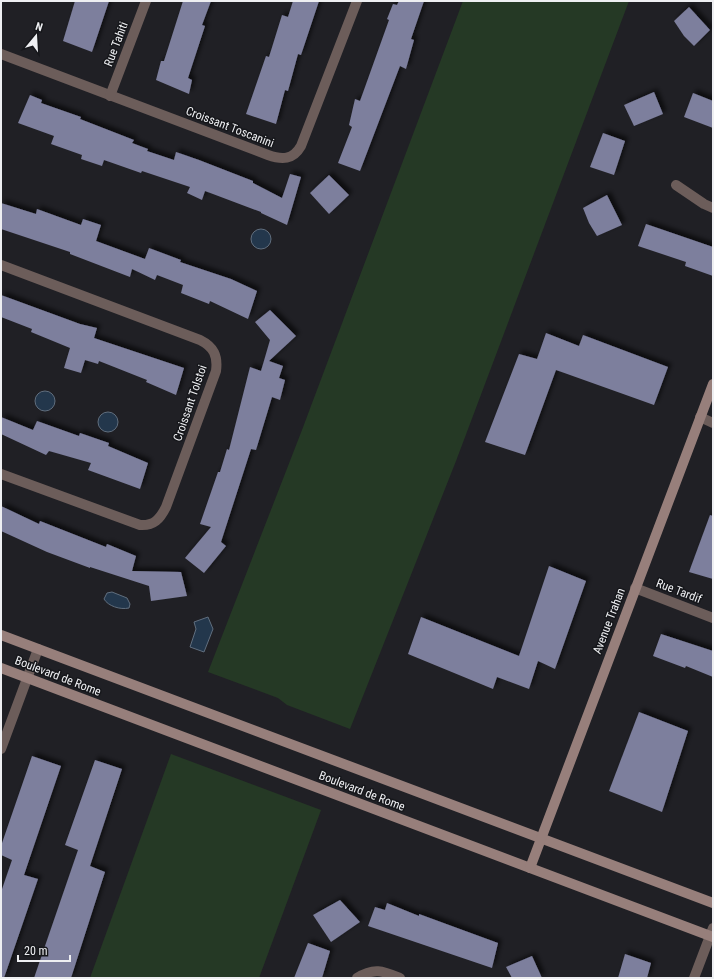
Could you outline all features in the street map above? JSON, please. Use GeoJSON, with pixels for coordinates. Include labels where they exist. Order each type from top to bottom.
{"type":"FeatureCollection","features":[{"type":"Feature","properties":{"kind":"main road","name":"Avenue Trahan"},"geometry":{"type":"LineString","coordinates":[[530,868],[713,384]]}},
{"type":"Feature","properties":{"kind":"main road","name":"Boulevard de Rome"},"geometry":{"type":"LineString","coordinates":[[1,635],[713,903]]}},
{"type":"Feature","properties":{"kind":"main road","name":"Boulevard de Rome"},"geometry":{"type":"LineString","coordinates":[[1,668],[530,868],[712,934]]}},
{"type":"Feature","properties":{"kind":"street","name":"Rue Tahiti"},"geometry":{"type":"LineString","coordinates":[[110,96],[146,1]]}},
{"type":"Feature","properties":{"kind":"street","name":"Croissant Toscanini"},"geometry":{"type":"LineString","coordinates":[[1,54],[278,159],[290,158],[302,146],[357,1]]}},
{"type":"Feature","properties":{"kind":"street"},"geometry":{"type":"LineString","coordinates":[[676,185],[704,204],[713,208]]}},
{"type":"Feature","properties":{"kind":"street","name":"Croissant Tolstoi"},"geometry":{"type":"LineString","coordinates":[[1,265],[200,340],[213,349],[217,363],[216,372],[166,507],[155,523],[147,526],[140,525],[1,474]]}},
{"type":"Feature","properties":{"kind":"street"},"geometry":{"type":"LineString","coordinates":[[700,417],[713,423]]}},
{"type":"Feature","properties":{"kind":"street","name":"Rue Tardif"},"geometry":{"type":"LineString","coordinates":[[635,588],[713,618]]}},
{"type":"Feature","properties":{"kind":"street"},"geometry":{"type":"LineString","coordinates":[[1,749],[38,649]]}},
{"type":"Feature","properties":{"kind":"street"},"geometry":{"type":"LineString","coordinates":[[694,978],[712,934]]}},
{"type":"Feature","properties":{"kind":"street"},"geometry":{"type":"LineString","coordinates":[[357,978],[368,972],[380,970],[400,978]]}},
{"type":"Feature","properties":{"kind":"green space"},"geometry":{"type":"Polygon","coordinates":[[[463,1],[629,1],[456,461],[350,729],[287,705],[278,698],[208,672],[302,430],[463,1]]]}},
{"type":"Feature","properties":{"kind":"green space"},"geometry":{"type":"Polygon","coordinates":[[[171,754],[321,810],[259,978],[90,978],[171,754]]]}},
{"type":"Feature","properties":{"kind":"water"},"geometry":{"type":"Polygon","coordinates":[[[261,229],[268,232],[271,239],[268,246],[261,249],[254,246],[251,239],[254,232],[261,229]]]}},
{"type":"Feature","properties":{"kind":"water"},"geometry":{"type":"Polygon","coordinates":[[[45,391],[52,394],[55,401],[52,408],[45,411],[38,408],[35,401],[38,394],[45,391]]]}},
{"type":"Feature","properties":{"kind":"water"},"geometry":{"type":"Polygon","coordinates":[[[108,412],[115,415],[118,422],[115,429],[108,432],[101,429],[98,422],[101,415],[108,412]]]}},
{"type":"Feature","properties":{"kind":"water"},"geometry":{"type":"Polygon","coordinates":[[[112,592],[127,598],[130,604],[129,608],[115,607],[108,604],[104,599],[107,593],[112,592]]]}},
{"type":"Feature","properties":{"kind":"water"},"geometry":{"type":"Polygon","coordinates":[[[208,617],[213,629],[204,652],[190,647],[196,629],[194,622],[208,617]]]}},
{"type":"Feature","properties":{"kind":"building"},"geometry":{"type":"Polygon","coordinates":[[[75,1],[109,1],[92,52],[63,41],[75,1]]]}},
{"type":"Feature","properties":{"kind":"building"},"geometry":{"type":"Polygon","coordinates":[[[183,1],[211,1],[202,25],[205,26],[188,78],[192,80],[189,94],[156,80],[161,61],[164,61],[183,1]]]}},
{"type":"Feature","properties":{"kind":"building"},"geometry":{"type":"Polygon","coordinates":[[[293,1],[319,1],[301,55],[298,54],[288,91],[285,90],[276,124],[246,114],[266,56],[269,57],[282,15],[288,17],[293,1]]]}},
{"type":"Feature","properties":{"kind":"building"},"geometry":{"type":"Polygon","coordinates":[[[399,1],[424,1],[411,39],[414,40],[406,69],[400,66],[360,171],[338,163],[352,127],[349,125],[355,99],[360,101],[389,20],[387,19],[393,4],[397,5],[399,1]]]}},
{"type":"Feature","properties":{"kind":"building"},"geometry":{"type":"Polygon","coordinates":[[[689,7],[710,30],[694,46],[684,36],[674,21],[689,7]]]}},
{"type":"Feature","properties":{"kind":"building"},"geometry":{"type":"Polygon","coordinates":[[[654,92],[663,114],[634,126],[624,105],[654,92]]]}},
{"type":"Feature","properties":{"kind":"building"},"geometry":{"type":"Polygon","coordinates":[[[693,93],[713,101],[713,128],[684,117],[693,93]]]}},
{"type":"Feature","properties":{"kind":"building"},"geometry":{"type":"Polygon","coordinates":[[[30,95],[42,100],[41,103],[81,117],[80,119],[134,140],[132,143],[148,149],[147,151],[174,160],[176,152],[199,160],[253,181],[253,183],[282,198],[290,174],[301,177],[287,225],[261,212],[205,191],[202,200],[187,193],[190,187],[142,171],[141,173],[104,160],[102,166],[81,159],[82,155],[51,144],[54,136],[18,123],[30,95]]]}},
{"type":"Feature","properties":{"kind":"building"},"geometry":{"type":"Polygon","coordinates":[[[603,133],[625,141],[614,175],[590,167],[603,133]]]}},
{"type":"Feature","properties":{"kind":"building"},"geometry":{"type":"Polygon","coordinates":[[[329,175],[349,195],[329,214],[310,193],[329,175]]]}},
{"type":"Feature","properties":{"kind":"building"},"geometry":{"type":"Polygon","coordinates":[[[607,195],[622,225],[597,236],[589,223],[583,208],[607,195]]]}},
{"type":"Feature","properties":{"kind":"building"},"geometry":{"type":"Polygon","coordinates":[[[1,203],[36,214],[37,209],[81,225],[83,219],[101,225],[96,241],[145,259],[149,248],[181,260],[180,262],[231,279],[257,291],[248,319],[210,301],[209,304],[181,293],[183,285],[157,275],[155,280],[132,269],[130,277],[70,254],[70,252],[1,229],[1,203]]]}},
{"type":"Feature","properties":{"kind":"building"},"geometry":{"type":"Polygon","coordinates":[[[646,224],[713,247],[713,276],[685,266],[686,262],[638,246],[646,224]]]}},
{"type":"Feature","properties":{"kind":"building"},"geometry":{"type":"Polygon","coordinates":[[[1,295],[80,324],[97,328],[94,338],[184,368],[176,395],[146,382],[147,380],[99,361],[98,364],[85,360],[81,373],[64,368],[70,348],[31,332],[32,329],[1,317],[1,295]]]}},
{"type":"Feature","properties":{"kind":"building"},"geometry":{"type":"Polygon","coordinates":[[[270,310],[296,336],[269,361],[283,366],[279,378],[285,380],[280,400],[272,397],[256,450],[251,449],[221,542],[226,546],[204,573],[185,558],[211,527],[200,524],[218,472],[220,472],[227,449],[229,450],[250,367],[261,371],[270,340],[255,322],[270,310]]]}},
{"type":"Feature","properties":{"kind":"building"},"geometry":{"type":"Polygon","coordinates":[[[546,333],[579,346],[583,335],[668,367],[654,405],[556,370],[525,455],[485,442],[519,354],[537,359],[546,333]]]}},
{"type":"Feature","properties":{"kind":"building"},"geometry":{"type":"Polygon","coordinates":[[[1,417],[33,430],[37,421],[79,436],[80,433],[109,443],[108,446],[148,463],[140,489],[88,470],[91,463],[49,451],[46,455],[1,434],[1,417]]]}},
{"type":"Feature","properties":{"kind":"building"},"geometry":{"type":"Polygon","coordinates":[[[1,506],[39,524],[40,521],[106,547],[107,544],[136,556],[132,571],[181,572],[187,596],[151,601],[149,586],[90,568],[47,552],[1,531],[1,506]]]}},
{"type":"Feature","properties":{"kind":"building"},"geometry":{"type":"Polygon","coordinates":[[[710,515],[713,516],[713,579],[689,572],[710,515]]]}},
{"type":"Feature","properties":{"kind":"building"},"geometry":{"type":"Polygon","coordinates":[[[549,566],[586,581],[555,669],[538,661],[529,689],[497,677],[493,689],[408,654],[421,617],[519,656],[549,566]]]}},
{"type":"Feature","properties":{"kind":"building"},"geometry":{"type":"Polygon","coordinates":[[[661,634],[713,651],[713,677],[686,666],[685,668],[653,656],[661,634]]]}},
{"type":"Feature","properties":{"kind":"building"},"geometry":{"type":"Polygon","coordinates":[[[639,712],[688,731],[662,812],[609,791],[639,712]]]}},
{"type":"Feature","properties":{"kind":"building"},"geometry":{"type":"Polygon","coordinates":[[[32,756],[61,766],[24,875],[38,879],[4,978],[1,978],[1,892],[12,860],[1,855],[1,846],[32,756]]]}},
{"type":"Feature","properties":{"kind":"building"},"geometry":{"type":"Polygon","coordinates":[[[95,760],[122,769],[90,866],[105,872],[71,978],[34,978],[78,850],[65,845],[95,760]]]}},
{"type":"Feature","properties":{"kind":"building"},"geometry":{"type":"Polygon","coordinates":[[[340,900],[360,922],[331,942],[313,915],[340,900]]]}},
{"type":"Feature","properties":{"kind":"building"},"geometry":{"type":"Polygon","coordinates":[[[387,903],[419,916],[419,914],[498,943],[492,968],[368,926],[375,907],[385,910],[387,903]]]}},
{"type":"Feature","properties":{"kind":"building"},"geometry":{"type":"Polygon","coordinates":[[[308,943],[330,951],[322,978],[294,978],[308,943]]]}},
{"type":"Feature","properties":{"kind":"building"},"geometry":{"type":"Polygon","coordinates":[[[625,954],[651,963],[647,978],[618,978],[625,954]]]}},
{"type":"Feature","properties":{"kind":"building"},"geometry":{"type":"Polygon","coordinates":[[[532,956],[542,978],[512,978],[506,967],[532,956]]]}}]}
